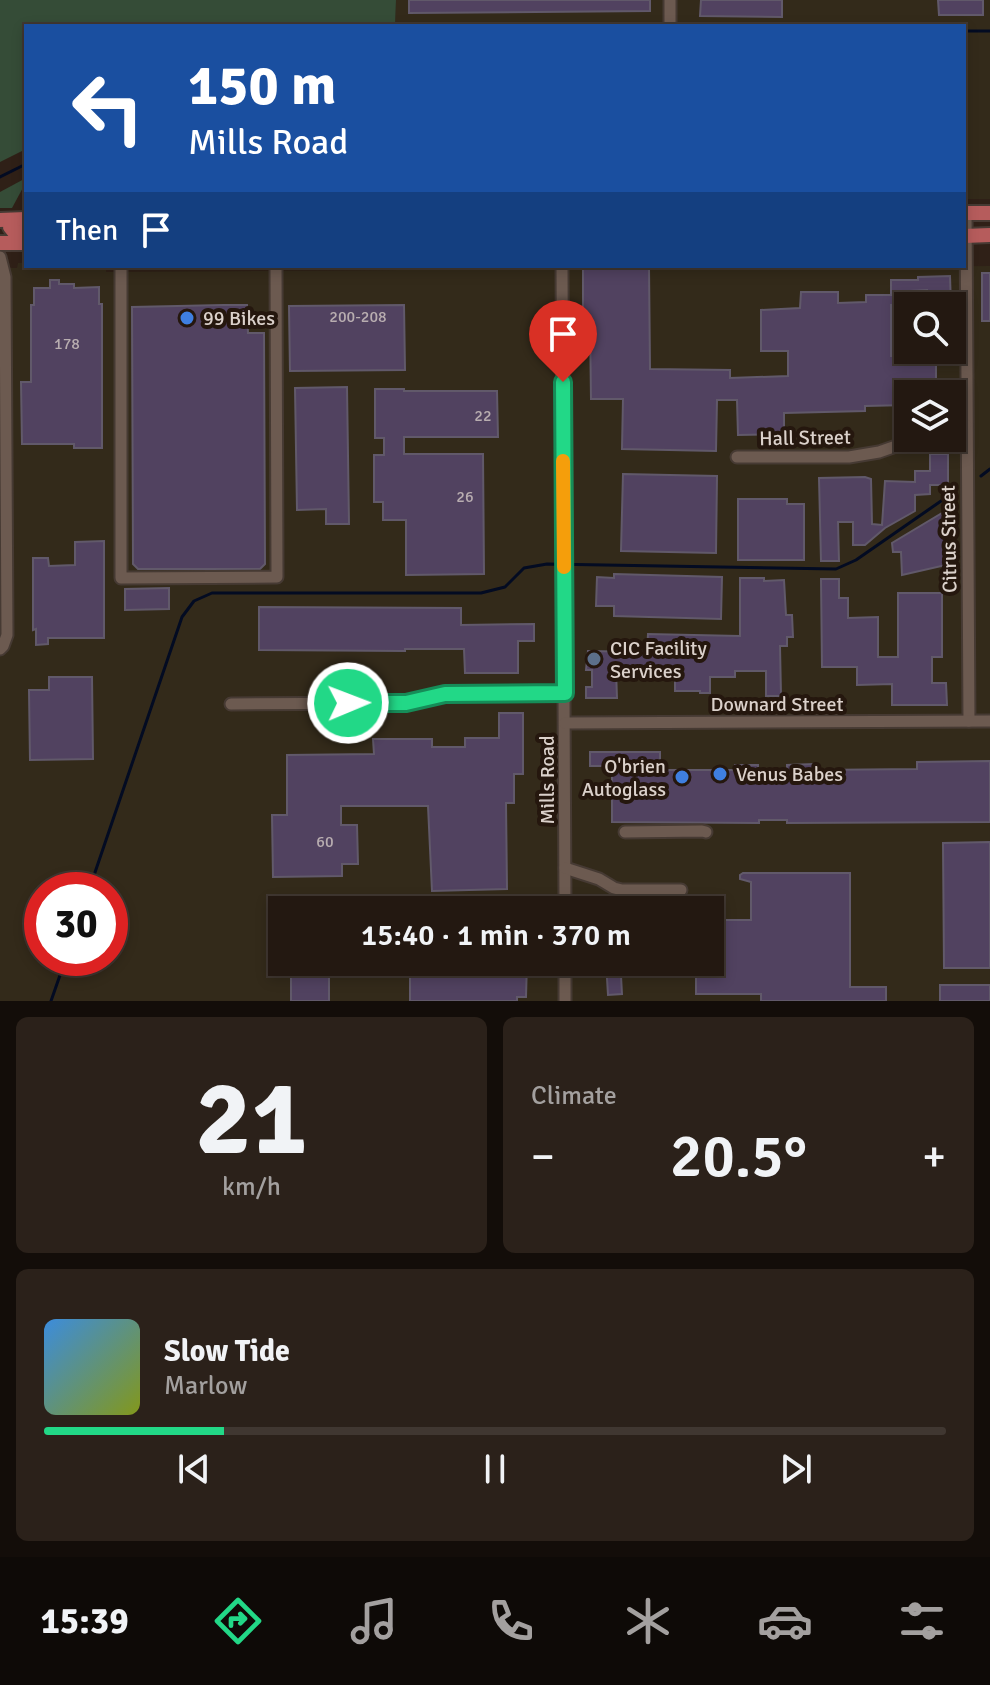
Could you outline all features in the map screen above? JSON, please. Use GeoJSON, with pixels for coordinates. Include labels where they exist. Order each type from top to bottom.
{"type":"FeatureCollection","features":[{"type":"Feature","properties":{"kind":"main road"},"geometry":{"type":"LineString","coordinates":[[966,213],[990,213]]}},
{"type":"Feature","properties":{"kind":"main road"},"geometry":{"type":"LineString","coordinates":[[966,236],[990,235]]}},
{"type":"Feature","properties":{"kind":"main road"},"geometry":{"type":"LineString","coordinates":[[1,245],[24,243]]}},
{"type":"Feature","properties":{"kind":"street"},"geometry":{"type":"LineString","coordinates":[[670,0],[670,24]]}},
{"type":"Feature","properties":{"kind":"street"},"geometry":{"type":"LineString","coordinates":[[0,649],[7,635],[3,377],[5,277],[9,259],[1,245]]}},
{"type":"Feature","properties":{"kind":"street"},"geometry":{"type":"LineString","coordinates":[[121,268],[121,578],[277,577],[276,268]]}},
{"type":"Feature","properties":{"kind":"street","name":"Mills Road"},"geometry":{"type":"LineString","coordinates":[[562,268],[565,896]]}},
{"type":"Feature","properties":{"kind":"street","name":"Citrus Street"},"geometry":{"type":"LineString","coordinates":[[965,268],[966,380]]}},
{"type":"Feature","properties":{"kind":"street","name":"Hall Street"},"geometry":{"type":"LineString","coordinates":[[737,457],[849,457],[894,447]]}},
{"type":"Feature","properties":{"kind":"street","name":"Citrus Street"},"geometry":{"type":"LineString","coordinates":[[966,452],[969,721]]}},
{"type":"Feature","properties":{"kind":"street"},"geometry":{"type":"LineString","coordinates":[[231,704],[406,703],[445,694],[565,693]]}},
{"type":"Feature","properties":{"kind":"street","name":"Downard Street"},"geometry":{"type":"LineString","coordinates":[[565,723],[990,721]]}},
{"type":"Feature","properties":{"kind":"street"},"geometry":{"type":"LineString","coordinates":[[625,832],[706,832]]}},
{"type":"Feature","properties":{"kind":"street"},"geometry":{"type":"LineString","coordinates":[[565,868],[622,890],[681,890]]}},
{"type":"Feature","properties":{"kind":"street"},"geometry":{"type":"LineString","coordinates":[[565,976],[565,1001]]}},
{"type":"Feature","properties":{"kind":"shaded area"},"geometry":{"type":"Polygon","coordinates":[[[396,0],[990,0],[990,199],[966,199],[966,24],[395,24],[396,0]]]}},
{"type":"Feature","properties":{"kind":"shaded area"},"geometry":{"type":"Polygon","coordinates":[[[18,263],[24,263],[24,268],[106,268],[106,272],[990,266],[990,1001],[0,1001],[0,268],[17,268],[18,263]]]}},
{"type":"Feature","properties":{"kind":"green space"},"geometry":{"type":"Polygon","coordinates":[[[0,0],[396,0],[395,24],[24,24],[24,150],[0,162],[0,0]]]}},
{"type":"Feature","properties":{"kind":"green space"},"geometry":{"type":"Polygon","coordinates":[[[24,179],[24,186],[12,208],[0,208],[0,192],[24,179]]]}},
{"type":"Feature","properties":{"kind":"building"},"geometry":{"type":"Polygon","coordinates":[[[409,0],[650,0],[650,11],[409,13],[409,0]]]}},
{"type":"Feature","properties":{"kind":"building"},"geometry":{"type":"Polygon","coordinates":[[[701,0],[782,0],[782,17],[700,16],[701,0]]]}},
{"type":"Feature","properties":{"kind":"building"},"geometry":{"type":"Polygon","coordinates":[[[938,0],[983,0],[983,15],[939,15],[938,0]]]}},
{"type":"Feature","properties":{"kind":"building"},"geometry":{"type":"Polygon","coordinates":[[[583,268],[649,268],[650,369],[730,370],[730,378],[788,376],[788,351],[761,351],[761,310],[800,308],[801,292],[838,292],[838,303],[866,302],[866,295],[891,295],[891,280],[950,276],[951,292],[894,292],[894,305],[891,305],[891,356],[894,356],[894,364],[936,364],[936,380],[894,380],[894,405],[865,406],[865,411],[784,413],[784,434],[738,435],[737,400],[717,400],[716,451],[622,449],[623,399],[591,399],[590,323],[583,323],[583,268]]]}},
{"type":"Feature","properties":{"kind":"building"},"geometry":{"type":"Polygon","coordinates":[[[982,273],[990,273],[990,321],[982,321],[982,273]]]}},
{"type":"Feature","properties":{"kind":"building"},"geometry":{"type":"Polygon","coordinates":[[[50,280],[59,280],[59,284],[74,284],[74,288],[99,287],[99,304],[102,304],[102,448],[74,448],[74,444],[22,444],[21,382],[31,382],[31,305],[34,305],[34,288],[50,288],[50,280]]]}},
{"type":"Feature","properties":{"kind":"building"},"geometry":{"type":"Polygon","coordinates":[[[247,305],[248,333],[264,333],[265,564],[260,569],[138,569],[133,564],[132,307],[247,305]]]}},
{"type":"Feature","properties":{"kind":"building"},"geometry":{"type":"Polygon","coordinates":[[[404,305],[405,370],[290,371],[289,306],[404,305]]]}},
{"type":"Feature","properties":{"kind":"building"},"geometry":{"type":"Polygon","coordinates":[[[347,387],[349,524],[326,524],[326,509],[297,510],[295,388],[347,387]]]}},
{"type":"Feature","properties":{"kind":"building"},"geometry":{"type":"Polygon","coordinates":[[[375,389],[497,391],[498,437],[404,437],[404,454],[483,454],[484,574],[406,575],[406,520],[383,520],[383,502],[374,502],[374,455],[384,455],[384,438],[375,438],[375,389]]]}},
{"type":"Feature","properties":{"kind":"building"},"geometry":{"type":"Polygon","coordinates":[[[930,454],[948,454],[948,485],[930,485],[930,494],[915,495],[915,511],[885,528],[865,545],[853,545],[853,522],[838,522],[839,561],[821,561],[819,478],[871,479],[872,524],[882,525],[885,481],[915,482],[915,471],[930,471],[930,454]]]}},
{"type":"Feature","properties":{"kind":"building"},"geometry":{"type":"Polygon","coordinates":[[[623,474],[717,476],[716,553],[621,551],[623,474]]]}},
{"type":"Feature","properties":{"kind":"building"},"geometry":{"type":"Polygon","coordinates":[[[738,499],[787,499],[787,504],[804,504],[804,560],[738,560],[738,499]]]}},
{"type":"Feature","properties":{"kind":"building"},"geometry":{"type":"Polygon","coordinates":[[[947,510],[946,565],[902,575],[901,552],[893,552],[892,543],[947,510]]]}},
{"type":"Feature","properties":{"kind":"building"},"geometry":{"type":"Polygon","coordinates":[[[104,541],[104,638],[48,638],[48,644],[36,645],[36,629],[33,630],[33,558],[48,558],[49,566],[75,565],[75,542],[104,541]]]}},
{"type":"Feature","properties":{"kind":"building"},"geometry":{"type":"Polygon","coordinates":[[[614,574],[722,577],[721,619],[614,616],[614,606],[596,606],[597,577],[614,578],[614,574]]]}},
{"type":"Feature","properties":{"kind":"building"},"geometry":{"type":"Polygon","coordinates":[[[740,578],[784,580],[786,615],[792,615],[793,637],[787,637],[787,646],[780,646],[781,696],[766,696],[766,671],[735,671],[735,677],[710,677],[710,693],[700,693],[675,691],[675,678],[665,678],[665,670],[616,670],[617,698],[586,698],[586,687],[592,687],[592,670],[586,670],[588,651],[647,652],[648,634],[740,636],[740,578]]]}},
{"type":"Feature","properties":{"kind":"building"},"geometry":{"type":"Polygon","coordinates":[[[821,579],[839,579],[839,598],[848,598],[848,618],[878,617],[878,657],[898,657],[898,593],[942,593],[942,657],[932,657],[932,683],[946,683],[947,705],[892,705],[892,684],[857,685],[857,667],[822,667],[821,579]]]}},
{"type":"Feature","properties":{"kind":"building"},"geometry":{"type":"Polygon","coordinates":[[[169,588],[169,609],[125,610],[125,589],[169,588]]]}},
{"type":"Feature","properties":{"kind":"building"},"geometry":{"type":"Polygon","coordinates":[[[259,607],[461,608],[461,625],[534,624],[534,641],[518,641],[518,673],[465,673],[464,649],[259,650],[259,607]]]}},
{"type":"Feature","properties":{"kind":"building"},"geometry":{"type":"Polygon","coordinates":[[[49,677],[92,677],[93,759],[30,760],[29,690],[49,690],[49,677]]]}},
{"type":"Feature","properties":{"kind":"building"},"geometry":{"type":"Polygon","coordinates":[[[499,713],[523,713],[523,774],[514,774],[514,803],[506,803],[507,889],[432,891],[428,806],[341,806],[341,825],[357,825],[358,864],[342,864],[342,876],[273,877],[272,815],[287,815],[287,755],[374,754],[373,739],[432,739],[432,747],[465,747],[465,738],[499,738],[499,713]]]}},
{"type":"Feature","properties":{"kind":"building"},"geometry":{"type":"Polygon","coordinates":[[[590,752],[660,752],[660,770],[734,770],[735,765],[758,765],[758,771],[787,771],[787,765],[814,764],[814,770],[917,769],[917,762],[990,761],[990,822],[612,822],[612,766],[590,766],[590,752]]]}},
{"type":"Feature","properties":{"kind":"building"},"geometry":{"type":"Polygon","coordinates":[[[990,842],[990,968],[944,968],[943,843],[990,842]]]}},
{"type":"Feature","properties":{"kind":"building"},"geometry":{"type":"Polygon","coordinates":[[[850,873],[850,987],[886,987],[886,1001],[761,1001],[761,994],[696,994],[696,976],[724,976],[724,920],[751,920],[751,882],[740,879],[740,875],[850,873]]]}},
{"type":"Feature","properties":{"kind":"building"},"geometry":{"type":"Polygon","coordinates":[[[291,976],[329,976],[329,1001],[291,1001],[291,976]]]}},
{"type":"Feature","properties":{"kind":"building"},"geometry":{"type":"Polygon","coordinates":[[[410,976],[527,976],[526,997],[517,997],[517,1001],[410,1001],[410,976]]]}},
{"type":"Feature","properties":{"kind":"building"},"geometry":{"type":"Polygon","coordinates":[[[607,976],[621,976],[622,994],[608,995],[607,976]]]}},
{"type":"Feature","properties":{"kind":"building"},"geometry":{"type":"Polygon","coordinates":[[[940,985],[990,985],[990,1001],[940,1001],[940,985]]]}},
{"type":"Feature","properties":{"kind":"waterway"},"geometry":{"type":"LineString","coordinates":[[966,31],[990,31]]}},
{"type":"Feature","properties":{"kind":"waterway"},"geometry":{"type":"LineString","coordinates":[[0,177],[24,165]]}},
{"type":"Feature","properties":{"kind":"waterway"},"geometry":{"type":"LineString","coordinates":[[981,476],[990,469]]}},
{"type":"Feature","properties":{"kind":"waterway"},"geometry":{"type":"LineString","coordinates":[[95,872],[182,617],[194,601],[212,593],[481,593],[505,587],[524,568],[547,564],[836,569],[856,560],[954,492]]}},
{"type":"Feature","properties":{"kind":"waterway"},"geometry":{"type":"LineString","coordinates":[[51,1001],[60,976]]}},
{"type":"Feature","properties":{"kind":"slow traffic"},"geometry":{"type":"LineString","coordinates":[[563,461],[564,567]]}},
{"type":"Feature","properties":{"kind":"place","name":"99 Bikes"},"geometry":{"type":"Point","coordinates":[187,318]}},
{"type":"Feature","properties":{"kind":"place","name":"CIC Facility Services"},"geometry":{"type":"Point","coordinates":[594,659]}},
{"type":"Feature","properties":{"kind":"place","name":"Venus Babes"},"geometry":{"type":"Point","coordinates":[720,774]}},
{"type":"Feature","properties":{"kind":"place","name":"O'brien Autoglass"},"geometry":{"type":"Point","coordinates":[682,777]}},
{"type":"Feature","properties":{"kind":"route"},"geometry":{"type":"LineString","coordinates":[[348,703],[406,703],[445,694],[565,693],[563,382]]}}]}
